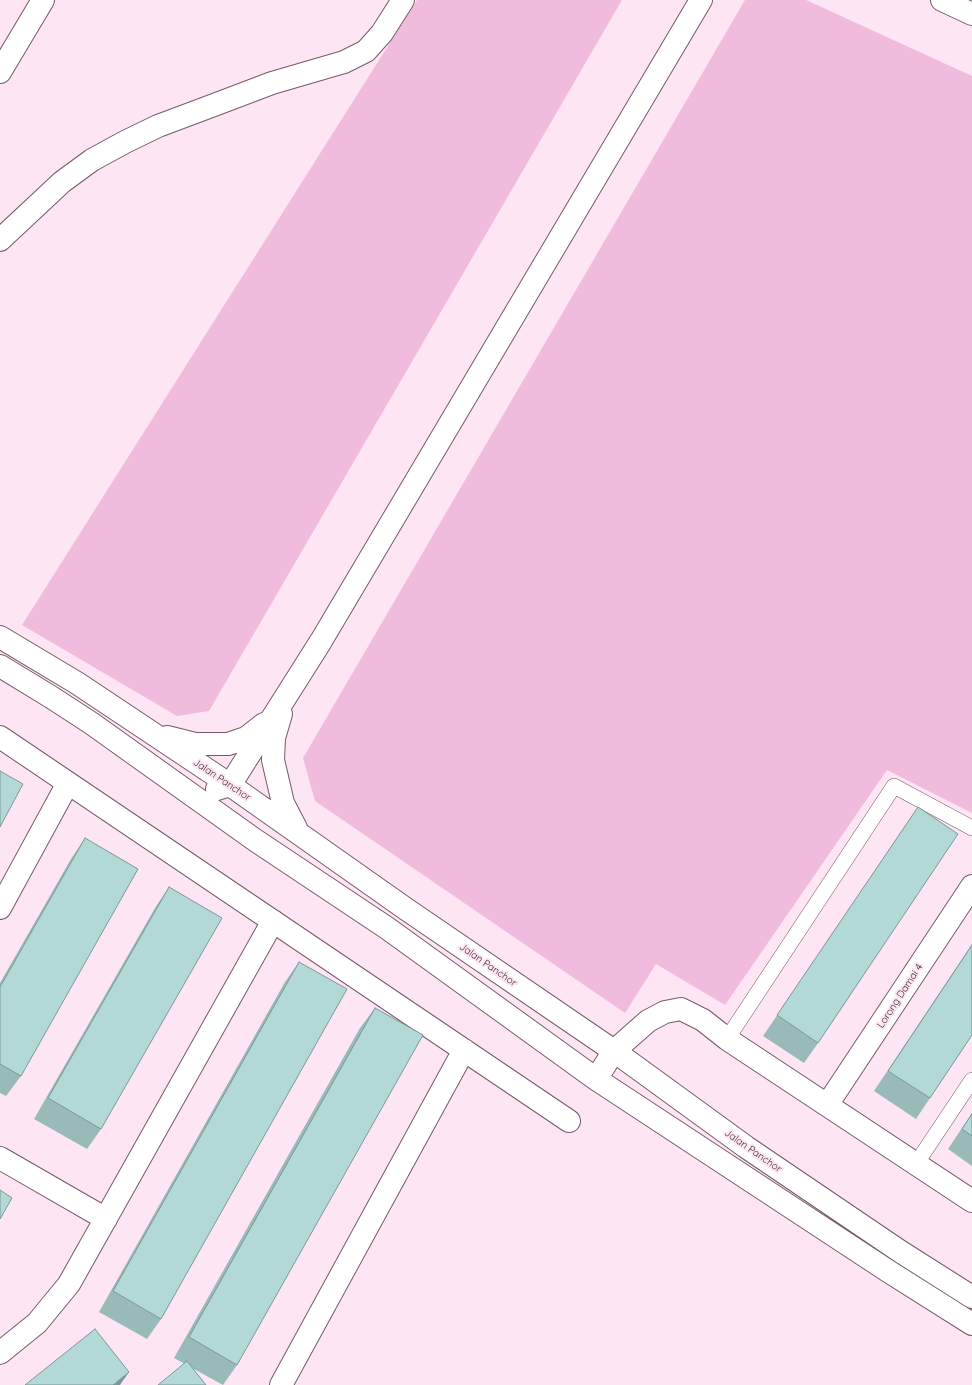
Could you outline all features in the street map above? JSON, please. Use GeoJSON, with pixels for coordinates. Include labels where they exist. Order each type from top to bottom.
{"type":"FeatureCollection","features":[{"type":"Feature","properties":{"kind":"street"},"geometry":{"type":"LineString","coordinates":[[0,72],[43,0]]}},
{"type":"Feature","properties":{"kind":"street"},"geometry":{"type":"LineString","coordinates":[[0,240],[62,182],[92,160],[125,142],[158,126],[221,102],[272,83],[344,62],[366,51],[382,33],[403,0]]}},
{"type":"Feature","properties":{"kind":"street"},"geometry":{"type":"LineString","coordinates":[[174,784],[203,789],[220,788],[230,785],[270,719],[321,641],[701,0]]}},
{"type":"Feature","properties":{"kind":"street"},"geometry":{"type":"LineString","coordinates":[[942,0],[972,14]]}},
{"type":"Feature","properties":{"kind":"street","name":"Jalan Panchor"},"geometry":{"type":"LineString","coordinates":[[0,637],[77,683],[297,830],[412,913],[614,1052],[746,1147],[901,1252],[972,1297]]}},
{"type":"Feature","properties":{"kind":"street"},"geometry":{"type":"LineString","coordinates":[[0,666],[57,700],[255,840],[387,928],[596,1079],[881,1267],[972,1324]]}},
{"type":"Feature","properties":{"kind":"street"},"geometry":{"type":"LineString","coordinates":[[287,693],[274,738],[274,760],[283,803],[297,830]]}},
{"type":"Feature","properties":{"kind":"street"},"geometry":{"type":"LineString","coordinates":[[151,732],[195,744],[228,744],[246,738],[270,719]]}},
{"type":"Feature","properties":{"kind":"street"},"geometry":{"type":"LineString","coordinates":[[0,737],[569,1121]]}},
{"type":"Feature","properties":{"kind":"street"},"geometry":{"type":"LineString","coordinates":[[0,908],[68,783]]}},
{"type":"Feature","properties":{"kind":"street"},"geometry":{"type":"LineString","coordinates":[[230,785],[236,806],[255,840]]}},
{"type":"Feature","properties":{"kind":"street","name":"Lorong Damai 4"},"geometry":{"type":"LineString","coordinates":[[827,1105],[972,886]]}},
{"type":"Feature","properties":{"kind":"street"},"geometry":{"type":"LineString","coordinates":[[0,1354],[37,1323],[69,1284],[273,921]]}},
{"type":"Feature","properties":{"kind":"street"},"geometry":{"type":"LineString","coordinates":[[596,1079],[614,1052],[648,1021],[665,1012],[681,1009],[703,1020],[727,1039],[972,1201]]}},
{"type":"Feature","properties":{"kind":"street"},"geometry":{"type":"LineString","coordinates":[[281,1385],[464,1050]]}},
{"type":"Feature","properties":{"kind":"street"},"geometry":{"type":"LineString","coordinates":[[0,1158],[106,1219]]}},
{"type":"Feature","properties":{"kind":"lane"},"geometry":{"type":"LineString","coordinates":[[727,1039],[894,786],[972,828]]}},
{"type":"Feature","properties":{"kind":"lane"},"geometry":{"type":"LineString","coordinates":[[916,1164],[972,1080]]}},
{"type":"Feature","properties":{"kind":"shaded area"},"geometry":{"type":"Polygon","coordinates":[[[417,0],[622,0],[209,711],[177,716],[22,625],[417,0]]]}},
{"type":"Feature","properties":{"kind":"shaded area"},"geometry":{"type":"Polygon","coordinates":[[[745,0],[806,0],[972,76],[972,813],[887,770],[725,1005],[656,964],[625,1013],[315,801],[303,758],[745,0]]]}},
{"type":"Feature","properties":{"kind":"building"},"geometry":{"type":"Polygon","coordinates":[[[0,771],[23,784],[0,827],[0,771]]]}},
{"type":"Feature","properties":{"kind":"building"},"geometry":{"type":"Polygon","coordinates":[[[918,807],[958,834],[818,1043],[777,1015],[918,807]]]}},
{"type":"Feature","properties":{"kind":"building"},"geometry":{"type":"Polygon","coordinates":[[[85,838],[138,869],[21,1076],[0,1064],[0,987],[85,838]]]}},
{"type":"Feature","properties":{"kind":"building"},"geometry":{"type":"Polygon","coordinates":[[[169,887],[222,918],[101,1129],[48,1098],[169,887]]]}},
{"type":"Feature","properties":{"kind":"building"},"geometry":{"type":"Polygon","coordinates":[[[972,945],[972,1035],[930,1098],[888,1071],[972,945]]]}},
{"type":"Feature","properties":{"kind":"building"},"geometry":{"type":"Polygon","coordinates":[[[299,962],[347,989],[161,1319],[113,1291],[299,962]]]}},
{"type":"Feature","properties":{"kind":"building"},"geometry":{"type":"Polygon","coordinates":[[[375,1008],[423,1035],[237,1365],[189,1337],[375,1008]]]}},
{"type":"Feature","properties":{"kind":"building"},"geometry":{"type":"Polygon","coordinates":[[[972,1114],[972,1136],[962,1129],[972,1114]]]}},
{"type":"Feature","properties":{"kind":"building"},"geometry":{"type":"Polygon","coordinates":[[[0,1190],[12,1198],[0,1219],[0,1190]]]}},
{"type":"Feature","properties":{"kind":"building"},"geometry":{"type":"Polygon","coordinates":[[[95,1329],[129,1372],[113,1385],[25,1385],[95,1329]]]}},
{"type":"Feature","properties":{"kind":"building"},"geometry":{"type":"Polygon","coordinates":[[[187,1361],[206,1385],[158,1385],[187,1361]]]}}]}
